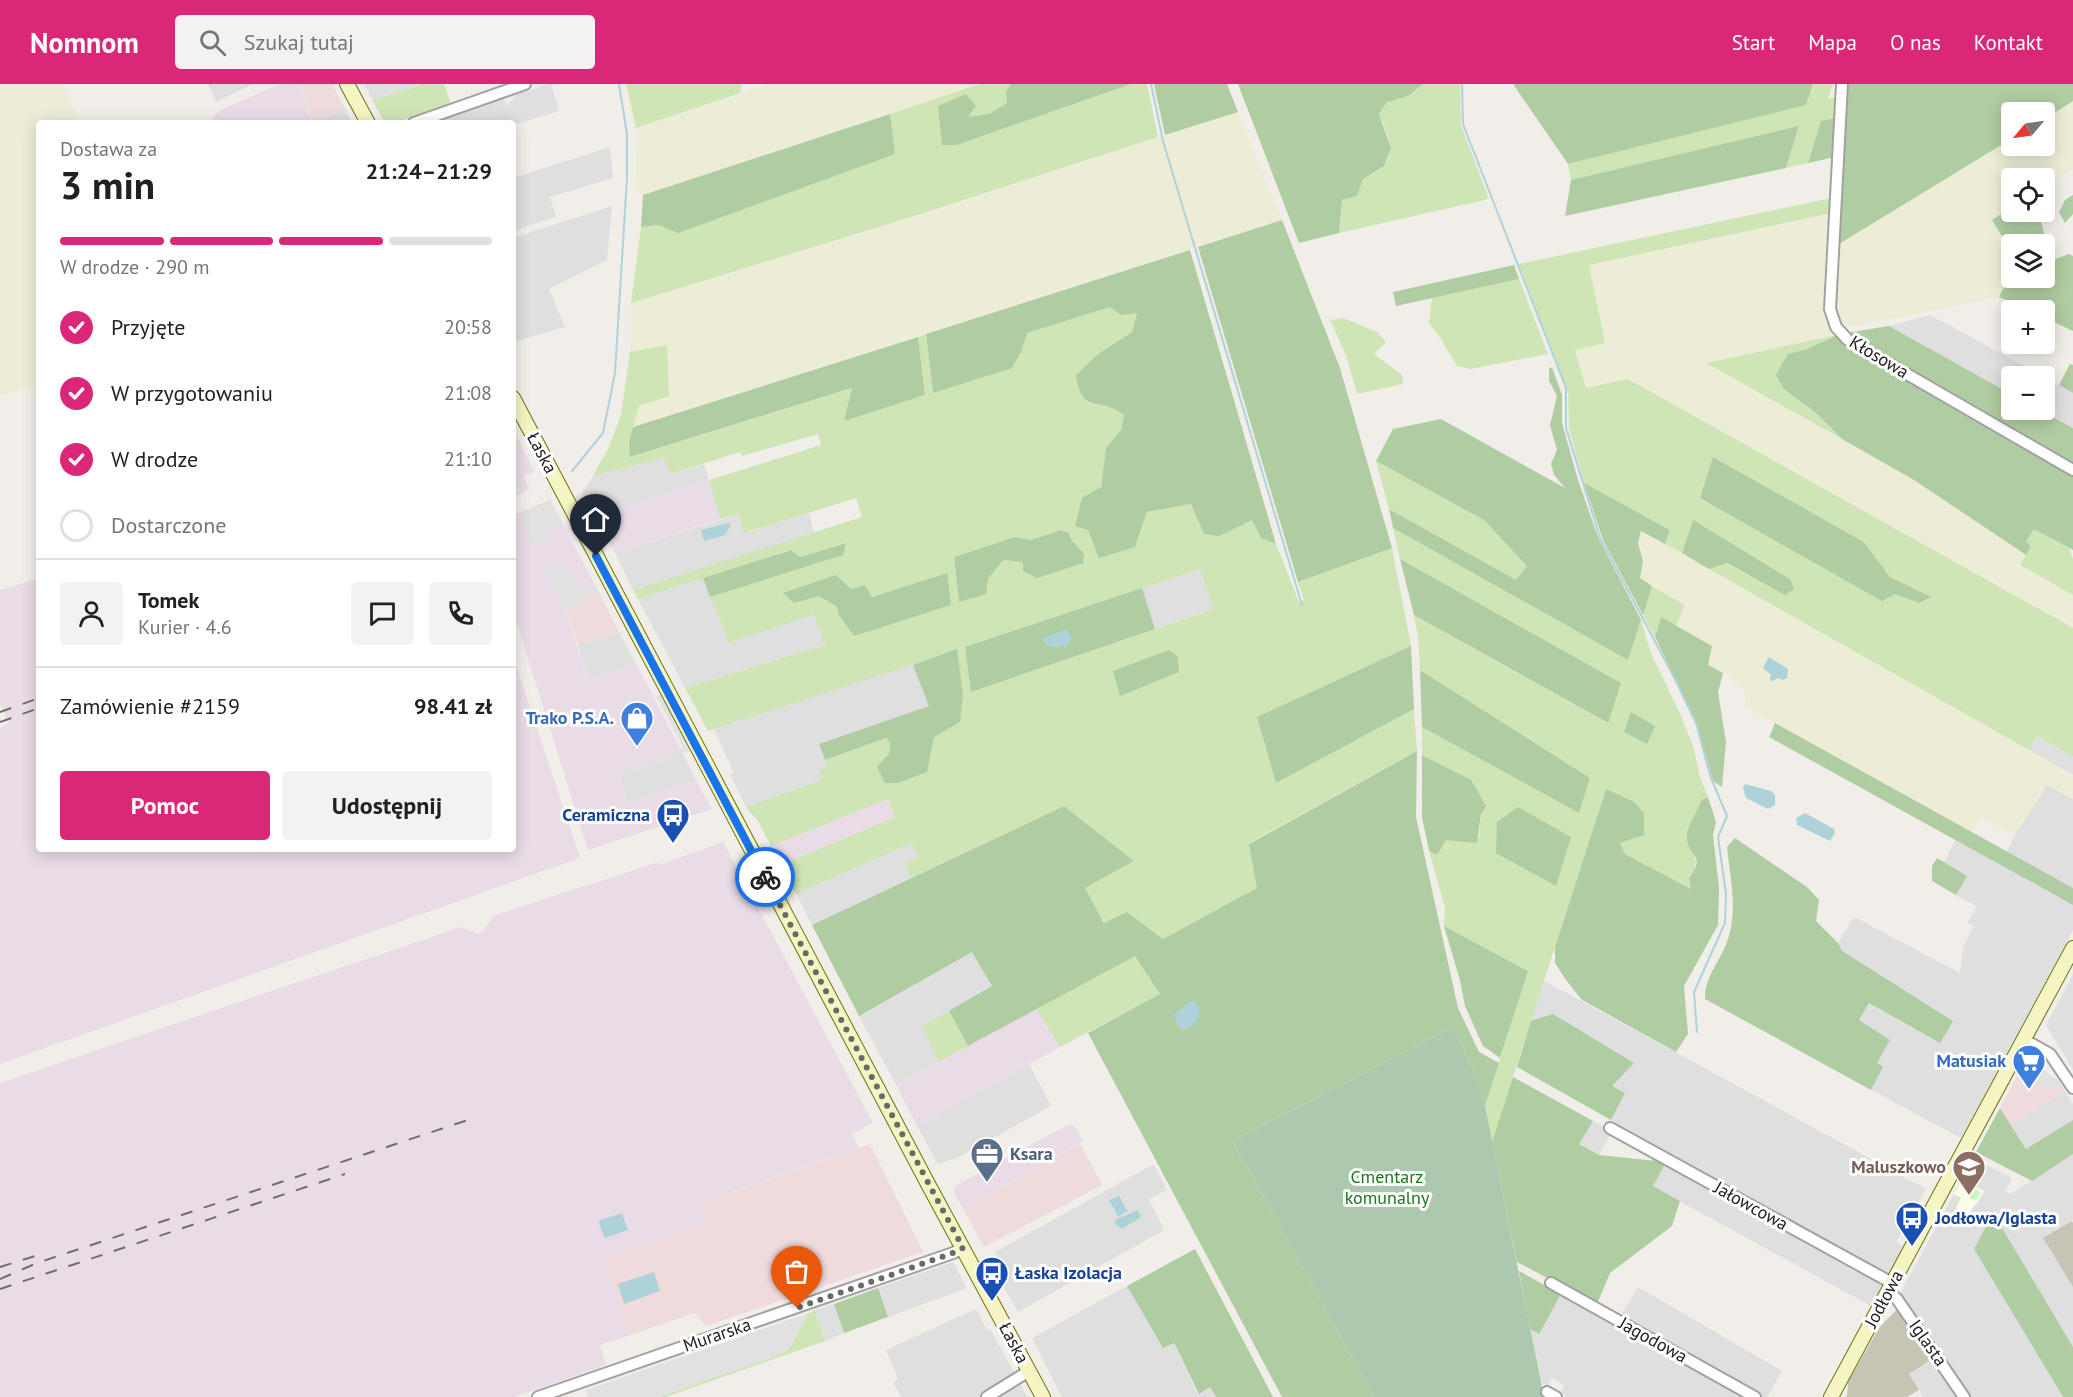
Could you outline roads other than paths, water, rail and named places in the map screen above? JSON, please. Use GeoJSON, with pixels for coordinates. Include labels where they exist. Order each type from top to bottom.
{"type":"FeatureCollection","features":[{"type":"Feature","properties":{"kind":"main road"},"geometry":{"type":"LineString","coordinates":[[347,84],[366,120]]}},
{"type":"Feature","properties":{"kind":"main road","name":"Łaska"},"geometry":{"type":"LineString","coordinates":[[516,404],[1043,1397]]}},
{"type":"Feature","properties":{"kind":"main road","name":"Jodłowa"},"geometry":{"type":"LineString","coordinates":[[1831,1397],[2073,948]]}},
{"type":"Feature","properties":{"kind":"street"},"geometry":{"type":"LineString","coordinates":[[423,120],[525,84]]}},
{"type":"Feature","properties":{"kind":"street","name":"Kłosowa"},"geometry":{"type":"LineString","coordinates":[[1842,84],[1830,309],[1836,327],[1848,340],[2073,470]]}},
{"type":"Feature","properties":{"kind":"street"},"geometry":{"type":"LineString","coordinates":[[2023,1039],[2050,1054],[2073,1088]]}},
{"type":"Feature","properties":{"kind":"street","name":"Jałowcowa"},"geometry":{"type":"LineString","coordinates":[[1610,1128],[1890,1287]]}},
{"type":"Feature","properties":{"kind":"street","name":"Murarska"},"geometry":{"type":"LineString","coordinates":[[538,1397],[567,1392],[963,1248]]}},
{"type":"Feature","properties":{"kind":"street","name":"Jagodowa"},"geometry":{"type":"LineString","coordinates":[[1551,1283],[1755,1397]]}},
{"type":"Feature","properties":{"kind":"street","name":"Iglasta"},"geometry":{"type":"LineString","coordinates":[[1890,1287],[1964,1397]]}},
{"type":"Feature","properties":{"kind":"street"},"geometry":{"type":"LineString","coordinates":[[987,1397],[1029,1371]]}},
{"type":"Feature","properties":{"kind":"water"},"geometry":{"type":"Polygon","coordinates":[[[729,523],[731,525],[725,535],[704,541],[701,530],[729,523]]]}},
{"type":"Feature","properties":{"kind":"water"},"geometry":{"type":"Polygon","coordinates":[[[1067,630],[1072,638],[1066,646],[1053,648],[1044,643],[1045,637],[1067,630]]]}},
{"type":"Feature","properties":{"kind":"water"},"geometry":{"type":"Polygon","coordinates":[[[1769,657],[1788,669],[1787,678],[1770,680],[1771,675],[1763,668],[1769,657]]]}},
{"type":"Feature","properties":{"kind":"water"},"geometry":{"type":"Polygon","coordinates":[[[1745,784],[1771,791],[1775,795],[1775,805],[1768,809],[1746,798],[1743,788],[1745,784]]]}},
{"type":"Feature","properties":{"kind":"water"},"geometry":{"type":"Polygon","coordinates":[[[1805,813],[1834,829],[1835,833],[1830,841],[1797,825],[1796,818],[1805,813]]]}},
{"type":"Feature","properties":{"kind":"water"},"geometry":{"type":"Polygon","coordinates":[[[1190,1001],[1194,1001],[1198,1006],[1198,1019],[1182,1030],[1174,1015],[1190,1001]]]}},
{"type":"Feature","properties":{"kind":"water"},"geometry":{"type":"Polygon","coordinates":[[[1119,1196],[1127,1211],[1118,1217],[1109,1200],[1119,1196]]]}},
{"type":"Feature","properties":{"kind":"water"},"geometry":{"type":"Polygon","coordinates":[[[1138,1210],[1141,1217],[1122,1229],[1116,1225],[1115,1220],[1138,1210]]]}},
{"type":"Feature","properties":{"kind":"water"},"geometry":{"type":"Polygon","coordinates":[[[622,1213],[628,1230],[605,1238],[598,1221],[622,1213]]]}},
{"type":"Feature","properties":{"kind":"water"},"geometry":{"type":"Polygon","coordinates":[[[654,1272],[660,1291],[624,1304],[618,1284],[654,1272]]]}},
{"type":"Feature","properties":{"kind":"waterway"},"geometry":{"type":"LineString","coordinates":[[572,471],[603,433],[615,373],[627,178],[627,134],[619,84]]}},
{"type":"Feature","properties":{"kind":"waterway"},"geometry":{"type":"LineString","coordinates":[[1151,84],[1163,141],[1302,605]]}},
{"type":"Feature","properties":{"kind":"waterway"},"geometry":{"type":"LineString","coordinates":[[1462,84],[1463,124],[1566,388],[1566,428],[1600,538],[1696,723],[1711,778],[1727,816],[1718,837],[1726,894],[1725,923],[1694,992],[1697,1032]]}},
{"type":"Feature","properties":{"kind":"railway"},"geometry":{"type":"LineString","coordinates":[[0,712],[36,699]]}},
{"type":"Feature","properties":{"kind":"railway"},"geometry":{"type":"LineString","coordinates":[[0,722],[36,709]]}},
{"type":"Feature","properties":{"kind":"railway"},"geometry":{"type":"LineString","coordinates":[[0,1279],[37,1263],[471,1119]]}},
{"type":"Feature","properties":{"kind":"railway"},"geometry":{"type":"LineString","coordinates":[[0,1289],[345,1174]]}},
{"type":"Feature","properties":{"kind":"railway"},"geometry":{"type":"LineString","coordinates":[[0,1267],[35,1256]]}},
{"type":"Feature","properties":{"kind":"place","name":"Trako P.S.A."},"geometry":{"type":"Point","coordinates":[637,747]}},
{"type":"Feature","properties":{"kind":"place","name":"Ceramiczna"},"geometry":{"type":"Point","coordinates":[673,844]}},
{"type":"Feature","properties":{"kind":"place","name":"Matusiak"},"geometry":{"type":"Point","coordinates":[2029,1090]}},
{"type":"Feature","properties":{"kind":"place","name":"Ksara"},"geometry":{"type":"Point","coordinates":[987,1183]}},
{"type":"Feature","properties":{"kind":"place","name":"Maluszkowo"},"geometry":{"type":"Point","coordinates":[1969,1196]}},
{"type":"Feature","properties":{"kind":"place","name":"Jodłowa/Iglasta"},"geometry":{"type":"Point","coordinates":[1912,1247]}},
{"type":"Feature","properties":{"kind":"place","name":"Łaska Izolacja"},"geometry":{"type":"Point","coordinates":[992,1302]}},
{"type":"Feature","properties":{"kind":"park label","name":"Cmentarz komunalny"},"geometry":{"type":"Point","coordinates":[1387,1187]}}]}
